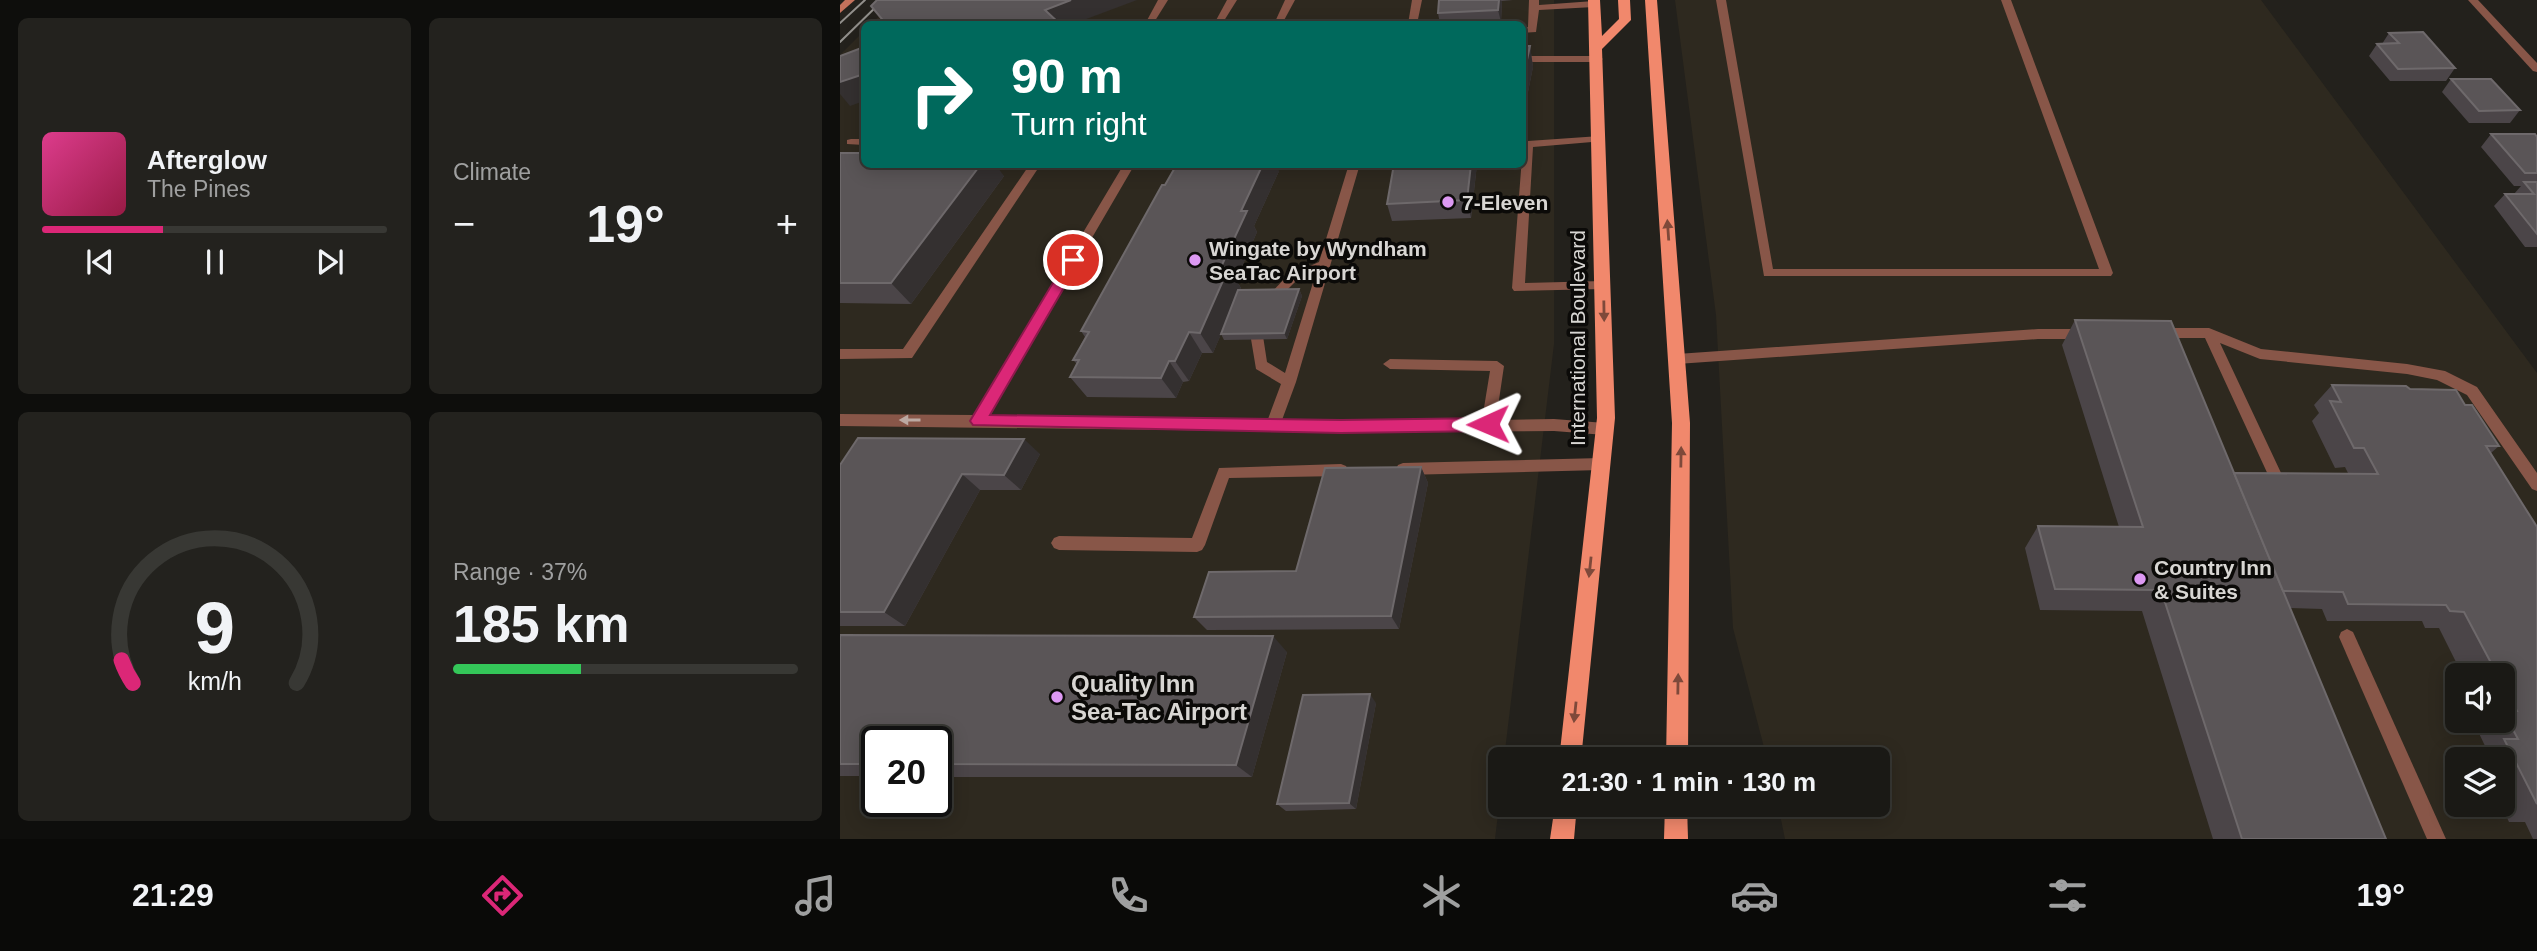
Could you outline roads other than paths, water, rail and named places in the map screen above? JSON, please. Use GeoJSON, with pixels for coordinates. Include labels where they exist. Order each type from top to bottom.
{"type":"FeatureCollection","features":[{"type":"Feature","properties":{"kind":"main road"},"geometry":{"type":"LineString","coordinates":[[840,10],[850,0]]}},
{"type":"Feature","properties":{"kind":"main road"},"geometry":{"type":"LineString","coordinates":[[1597,53],[1625,20],[1624,0]]}},
{"type":"Feature","properties":{"kind":"main road"},"geometry":{"type":"LineString","coordinates":[[1651,0],[1681,423],[1677,747]]}},
{"type":"Feature","properties":{"kind":"main road","name":"International Boulevard"},"geometry":{"type":"LineString","coordinates":[[1571,747],[1605,429],[1600,139],[1594,2]]}},
{"type":"Feature","properties":{"kind":"main road"},"geometry":{"type":"LineString","coordinates":[[1562,839],[1565,817]]}},
{"type":"Feature","properties":{"kind":"main road"},"geometry":{"type":"LineString","coordinates":[[1676,817],[1676,839]]}},
{"type":"Feature","properties":{"kind":"street"},"geometry":{"type":"LineString","coordinates":[[1151,21],[1163,0]]}},
{"type":"Feature","properties":{"kind":"street"},"geometry":{"type":"LineString","coordinates":[[1220,21],[1232,0]]}},
{"type":"Feature","properties":{"kind":"street"},"geometry":{"type":"LineString","coordinates":[[1280,21],[1290,0]]}},
{"type":"Feature","properties":{"kind":"street"},"geometry":{"type":"LineString","coordinates":[[1414,21],[1417,0]]}},
{"type":"Feature","properties":{"kind":"street"},"geometry":{"type":"LineString","coordinates":[[1721,0],[1768,273],[2107,273],[2006,0]]}},
{"type":"Feature","properties":{"kind":"street"},"geometry":{"type":"LineString","coordinates":[[2473,0],[2537,69]]}},
{"type":"Feature","properties":{"kind":"street"},"geometry":{"type":"LineString","coordinates":[[1526,30],[1533,30],[1534,4],[1594,2]]}},
{"type":"Feature","properties":{"kind":"street"},"geometry":{"type":"LineString","coordinates":[[1526,59],[1597,53]]}},
{"type":"Feature","properties":{"kind":"street"},"geometry":{"type":"LineString","coordinates":[[1600,139],[1528,144],[1518,288],[1603,285]]}},
{"type":"Feature","properties":{"kind":"street"},"geometry":{"type":"LineString","coordinates":[[852,142],[861,142]]}},
{"type":"Feature","properties":{"kind":"street"},"geometry":{"type":"LineString","coordinates":[[840,354],[907,354],[1033,168]]}},
{"type":"Feature","properties":{"kind":"street"},"geometry":{"type":"LineString","coordinates":[[978,421],[1127,168]]}},
{"type":"Feature","properties":{"kind":"street"},"geometry":{"type":"LineString","coordinates":[[1274,424],[1354,168]]}},
{"type":"Feature","properties":{"kind":"street"},"geometry":{"type":"LineString","coordinates":[[1274,296],[1292,279],[1324,265]]}},
{"type":"Feature","properties":{"kind":"street"},"geometry":{"type":"LineString","coordinates":[[2143,333],[2209,333],[2260,354],[2440,374],[2472,391],[2537,485]]}},
{"type":"Feature","properties":{"kind":"street"},"geometry":{"type":"LineString","coordinates":[[2209,333],[2275,475]]}},
{"type":"Feature","properties":{"kind":"street"},"geometry":{"type":"LineString","coordinates":[[1677,359],[2038,334],[2104,334]]}},
{"type":"Feature","properties":{"kind":"street"},"geometry":{"type":"LineString","coordinates":[[1258,340],[1261,365],[1289,382]]}},
{"type":"Feature","properties":{"kind":"street"},"geometry":{"type":"LineString","coordinates":[[1390,364],[1497,366],[1488,424]]}},
{"type":"Feature","properties":{"kind":"street"},"geometry":{"type":"LineString","coordinates":[[840,419],[1341,426],[1488,424],[1605,429]]}},
{"type":"Feature","properties":{"kind":"street"},"geometry":{"type":"LineString","coordinates":[[1382,469],[1601,464]]}},
{"type":"Feature","properties":{"kind":"street"},"geometry":{"type":"LineString","coordinates":[[1059,543],[1197,545],[1224,472],[1356,470]]}},
{"type":"Feature","properties":{"kind":"street"},"geometry":{"type":"LineString","coordinates":[[2347,637],[2437,839]]}},
{"type":"Feature","properties":{"kind":"tram line"},"geometry":{"type":"LineString","coordinates":[[840,23],[865,0]]}},
{"type":"Feature","properties":{"kind":"tram line"},"geometry":{"type":"LineString","coordinates":[[862,21],[883,0]]}},
{"type":"Feature","properties":{"kind":"tram line"},"geometry":{"type":"LineString","coordinates":[[840,42],[861,21]]}},
{"type":"Feature","properties":{"kind":"place","name":"7-Eleven"},"geometry":{"type":"Point","coordinates":[1448,202]}},
{"type":"Feature","properties":{"kind":"place","name":"Wingate by Wyndham SeaTac Airport"},"geometry":{"type":"Point","coordinates":[1195,260]}},
{"type":"Feature","properties":{"kind":"place","name":"Country Inn & Suites"},"geometry":{"type":"Point","coordinates":[2140,579]}},
{"type":"Feature","properties":{"kind":"place","name":"Quality Inn Sea-Tac Airport"},"geometry":{"type":"Point","coordinates":[1057,697]}}]}
